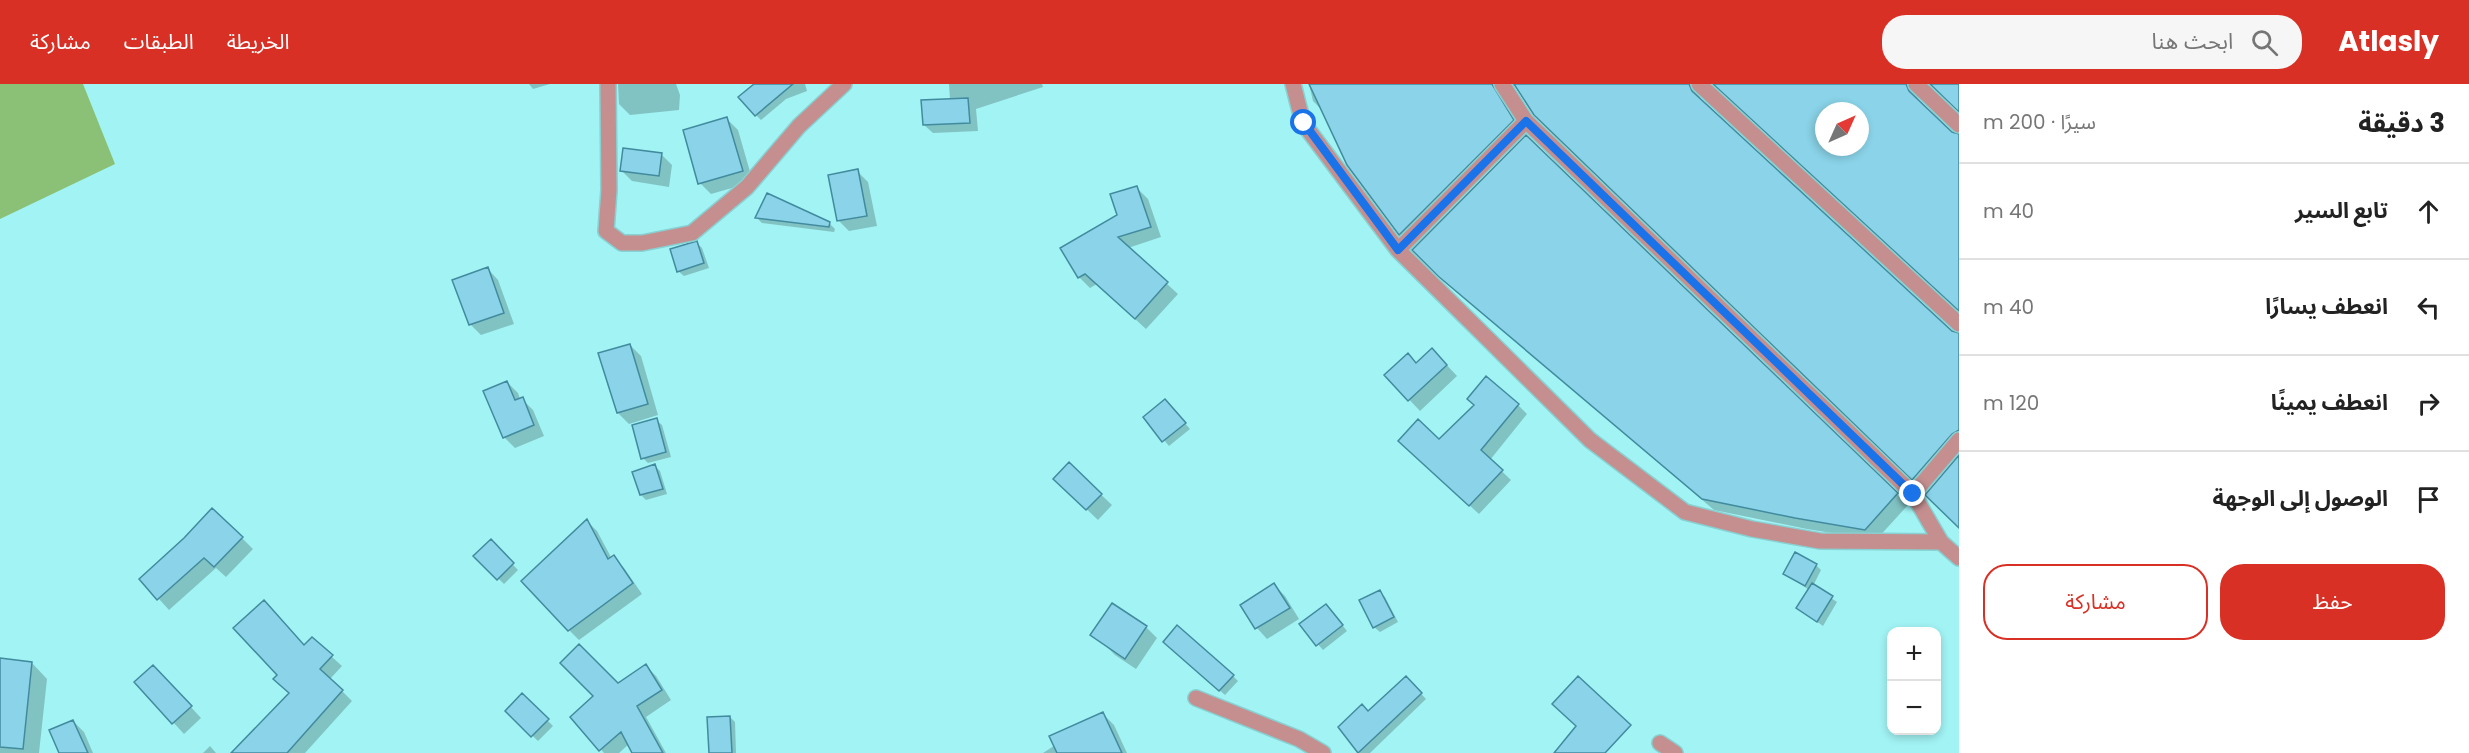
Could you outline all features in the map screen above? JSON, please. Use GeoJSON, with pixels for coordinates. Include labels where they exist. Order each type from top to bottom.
{"type":"FeatureCollection","features":[{"type":"Feature","properties":{"kind":"street"},"geometry":{"type":"LineString","coordinates":[[608,84],[609,190],[606,231],[622,243],[642,243],[692,233],[747,187],[799,126],[844,84]]}},
{"type":"Feature","properties":{"kind":"street"},"geometry":{"type":"LineString","coordinates":[[1293,84],[1304,123],[1398,250],[1590,440],[1685,512],[1752,529],[1820,541],[1941,542]]}},
{"type":"Feature","properties":{"kind":"street"},"geometry":{"type":"LineString","coordinates":[[1502,84],[1526,121],[1913,494],[1941,542],[1959,558]]}},
{"type":"Feature","properties":{"kind":"street"},"geometry":{"type":"LineString","coordinates":[[1699,84],[1959,324]]}},
{"type":"Feature","properties":{"kind":"street"},"geometry":{"type":"LineString","coordinates":[[1916,84],[1959,125]]}},
{"type":"Feature","properties":{"kind":"street"},"geometry":{"type":"LineString","coordinates":[[1398,250],[1526,121]]}},
{"type":"Feature","properties":{"kind":"street"},"geometry":{"type":"LineString","coordinates":[[1913,494],[1959,440]]}},
{"type":"Feature","properties":{"kind":"street"},"geometry":{"type":"LineString","coordinates":[[1196,698],[1299,739],[1323,753]]}},
{"type":"Feature","properties":{"kind":"street"},"geometry":{"type":"LineString","coordinates":[[1660,743],[1675,753]]}},
{"type":"Feature","properties":{"kind":"green space"},"geometry":{"type":"Polygon","coordinates":[[[0,84],[83,84],[115,164],[0,219],[0,84]]]}},
{"type":"Feature","properties":{"kind":"building"},"geometry":{"type":"Polygon","coordinates":[[[754,84],[793,84],[755,116],[738,97],[754,84]]]}},
{"type":"Feature","properties":{"kind":"building"},"geometry":{"type":"Polygon","coordinates":[[[1309,84],[1492,84],[1514,120],[1399,235],[1347,165],[1309,84]]]}},
{"type":"Feature","properties":{"kind":"building"},"geometry":{"type":"Polygon","coordinates":[[[1514,84],[1689,84],[1692,91],[1952,331],[1959,333],[1959,430],[1952,434],[1912,480],[1534,115],[1514,84]]]}},
{"type":"Feature","properties":{"kind":"building"},"geometry":{"type":"Polygon","coordinates":[[[1713,84],[1906,84],[1909,91],[1952,132],[1959,134],[1959,311],[1713,84]]]}},
{"type":"Feature","properties":{"kind":"building"},"geometry":{"type":"Polygon","coordinates":[[[1930,84],[1959,84],[1959,112],[1930,84]]]}},
{"type":"Feature","properties":{"kind":"building"},"geometry":{"type":"Polygon","coordinates":[[[968,98],[970,123],[923,125],[921,100],[968,98]]]}},
{"type":"Feature","properties":{"kind":"building"},"geometry":{"type":"Polygon","coordinates":[[[727,117],[743,171],[698,184],[683,130],[727,117]]]}},
{"type":"Feature","properties":{"kind":"building"},"geometry":{"type":"Polygon","coordinates":[[[1526,135],[1898,493],[1865,530],[1702,499],[1438,276],[1412,250],[1526,135]]]}},
{"type":"Feature","properties":{"kind":"building"},"geometry":{"type":"Polygon","coordinates":[[[623,148],[662,153],[659,176],[620,171],[623,148]]]}},
{"type":"Feature","properties":{"kind":"building"},"geometry":{"type":"Polygon","coordinates":[[[858,169],[867,216],[837,221],[828,175],[858,169]]]}},
{"type":"Feature","properties":{"kind":"building"},"geometry":{"type":"Polygon","coordinates":[[[1137,186],[1151,227],[1118,237],[1168,282],[1135,319],[1085,274],[1078,278],[1060,248],[1117,215],[1110,194],[1137,186]]]}},
{"type":"Feature","properties":{"kind":"building"},"geometry":{"type":"Polygon","coordinates":[[[767,193],[830,222],[829,227],[755,218],[767,193]]]}},
{"type":"Feature","properties":{"kind":"building"},"geometry":{"type":"Polygon","coordinates":[[[697,241],[704,263],[677,272],[670,249],[697,241]]]}},
{"type":"Feature","properties":{"kind":"building"},"geometry":{"type":"Polygon","coordinates":[[[488,267],[504,313],[469,325],[452,280],[488,267]]]}},
{"type":"Feature","properties":{"kind":"building"},"geometry":{"type":"Polygon","coordinates":[[[630,344],[648,404],[617,413],[598,353],[630,344]]]}},
{"type":"Feature","properties":{"kind":"building"},"geometry":{"type":"Polygon","coordinates":[[[1432,348],[1447,365],[1408,401],[1384,375],[1408,353],[1416,363],[1432,348]]]}},
{"type":"Feature","properties":{"kind":"building"},"geometry":{"type":"Polygon","coordinates":[[[1486,376],[1519,404],[1481,450],[1503,470],[1469,506],[1398,441],[1418,419],[1439,439],[1474,405],[1467,399],[1486,376]]]}},
{"type":"Feature","properties":{"kind":"building"},"geometry":{"type":"Polygon","coordinates":[[[507,381],[515,400],[523,397],[534,425],[503,438],[483,391],[507,381]]]}},
{"type":"Feature","properties":{"kind":"building"},"geometry":{"type":"Polygon","coordinates":[[[1165,399],[1186,423],[1162,442],[1143,417],[1165,399]]]}},
{"type":"Feature","properties":{"kind":"building"},"geometry":{"type":"Polygon","coordinates":[[[657,418],[666,452],[641,459],[632,425],[657,418]]]}},
{"type":"Feature","properties":{"kind":"building"},"geometry":{"type":"Polygon","coordinates":[[[1959,455],[1959,528],[1925,495],[1959,455]]]}},
{"type":"Feature","properties":{"kind":"building"},"geometry":{"type":"Polygon","coordinates":[[[1069,462],[1102,494],[1086,510],[1053,479],[1069,462]]]}},
{"type":"Feature","properties":{"kind":"building"},"geometry":{"type":"Polygon","coordinates":[[[655,464],[663,489],[640,495],[632,472],[655,464]]]}},
{"type":"Feature","properties":{"kind":"building"},"geometry":{"type":"Polygon","coordinates":[[[212,508],[243,537],[214,567],[204,558],[157,600],[139,579],[184,538],[212,508]]]}},
{"type":"Feature","properties":{"kind":"building"},"geometry":{"type":"Polygon","coordinates":[[[587,519],[608,559],[614,555],[633,583],[568,631],[521,581],[587,519]]]}},
{"type":"Feature","properties":{"kind":"building"},"geometry":{"type":"Polygon","coordinates":[[[491,539],[514,563],[497,580],[473,556],[491,539]]]}},
{"type":"Feature","properties":{"kind":"building"},"geometry":{"type":"Polygon","coordinates":[[[1795,552],[1817,564],[1805,586],[1783,574],[1795,552]]]}},
{"type":"Feature","properties":{"kind":"building"},"geometry":{"type":"Polygon","coordinates":[[[1274,583],[1290,608],[1255,629],[1240,605],[1274,583]]]}},
{"type":"Feature","properties":{"kind":"building"},"geometry":{"type":"Polygon","coordinates":[[[1812,583],[1833,596],[1817,622],[1796,608],[1812,583]]]}},
{"type":"Feature","properties":{"kind":"building"},"geometry":{"type":"Polygon","coordinates":[[[1380,590],[1394,617],[1373,628],[1359,600],[1380,590]]]}},
{"type":"Feature","properties":{"kind":"building"},"geometry":{"type":"Polygon","coordinates":[[[264,600],[304,645],[312,637],[333,655],[320,669],[343,690],[287,753],[231,753],[289,693],[273,679],[277,675],[233,628],[264,600]]]}},
{"type":"Feature","properties":{"kind":"building"},"geometry":{"type":"Polygon","coordinates":[[[1112,603],[1147,626],[1125,659],[1090,635],[1112,603]]]}},
{"type":"Feature","properties":{"kind":"building"},"geometry":{"type":"Polygon","coordinates":[[[1326,604],[1343,625],[1316,646],[1299,624],[1326,604]]]}},
{"type":"Feature","properties":{"kind":"building"},"geometry":{"type":"Polygon","coordinates":[[[1177,625],[1234,675],[1219,691],[1163,642],[1177,625]]]}},
{"type":"Feature","properties":{"kind":"building"},"geometry":{"type":"Polygon","coordinates":[[[579,644],[618,683],[646,664],[662,690],[637,706],[663,753],[632,753],[621,732],[599,751],[570,717],[593,696],[560,663],[579,644]]]}},
{"type":"Feature","properties":{"kind":"building"},"geometry":{"type":"Polygon","coordinates":[[[0,658],[32,662],[23,749],[0,747],[0,658]]]}},
{"type":"Feature","properties":{"kind":"building"},"geometry":{"type":"Polygon","coordinates":[[[153,665],[192,706],[172,724],[134,682],[153,665]]]}},
{"type":"Feature","properties":{"kind":"building"},"geometry":{"type":"Polygon","coordinates":[[[1406,676],[1422,693],[1358,753],[1338,727],[1362,704],[1368,711],[1406,676]]]}},
{"type":"Feature","properties":{"kind":"building"},"geometry":{"type":"Polygon","coordinates":[[[1578,676],[1631,725],[1605,753],[1554,753],[1576,726],[1552,704],[1578,676]]]}},
{"type":"Feature","properties":{"kind":"building"},"geometry":{"type":"Polygon","coordinates":[[[522,693],[549,719],[531,737],[505,711],[522,693]]]}},
{"type":"Feature","properties":{"kind":"building"},"geometry":{"type":"Polygon","coordinates":[[[1103,712],[1122,753],[1057,753],[1049,736],[1103,712]]]}},
{"type":"Feature","properties":{"kind":"building"},"geometry":{"type":"Polygon","coordinates":[[[730,716],[732,753],[709,753],[707,717],[730,716]]]}},
{"type":"Feature","properties":{"kind":"building"},"geometry":{"type":"Polygon","coordinates":[[[73,720],[88,753],[59,753],[49,730],[73,720]]]}},
{"type":"Feature","properties":{"kind":"route"},"geometry":{"type":"LineString","coordinates":[[1304,123],[1398,250],[1526,121],[1913,494]]}}]}
